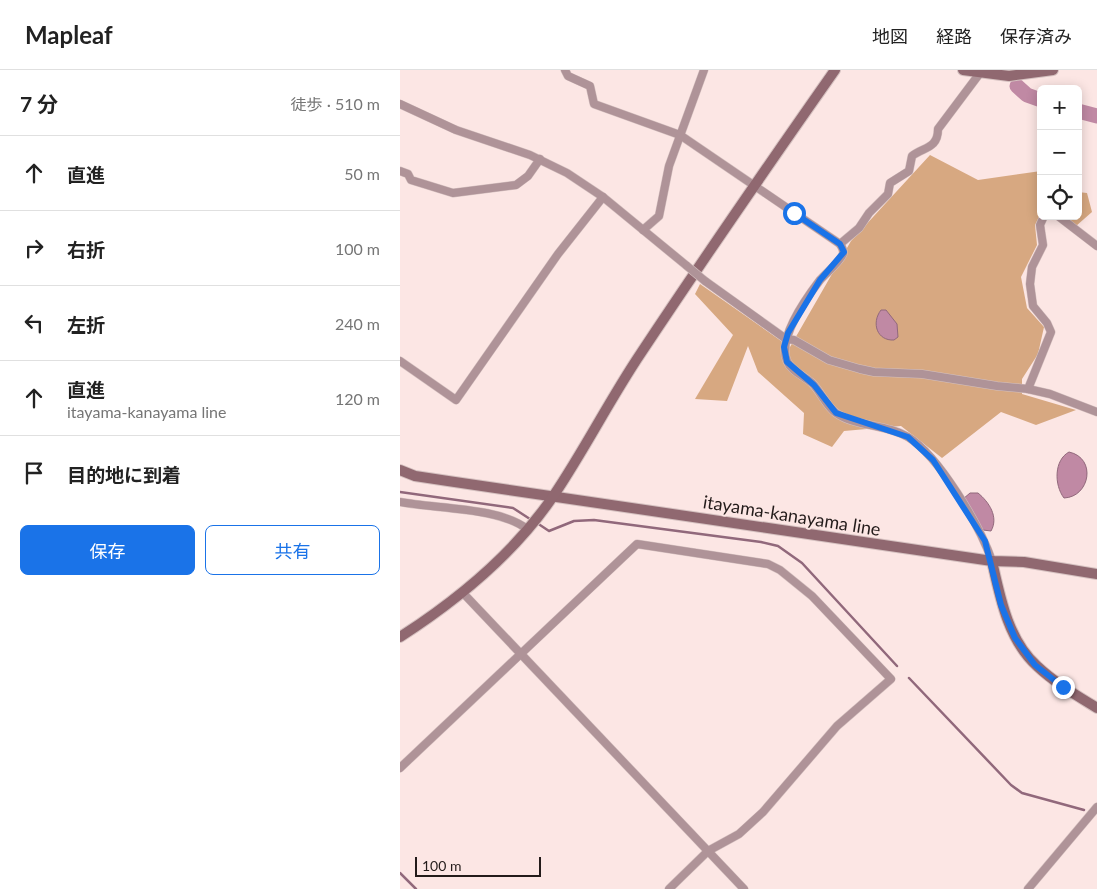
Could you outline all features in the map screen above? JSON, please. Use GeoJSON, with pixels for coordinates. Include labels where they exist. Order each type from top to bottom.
{"type":"FeatureCollection","features":[{"type":"Feature","properties":{"kind":"street"},"geometry":{"type":"LineString","coordinates":[[565,70],[568,76],[590,86],[594,104],[680,135],[840,244],[843,249],[842,255],[820,280],[786,339],[785,355],[787,362],[814,385],[836,413],[908,437],[933,460],[985,541],[992,561],[1001,605],[1015,638],[1035,665],[1063,687],[1097,708]]}},
{"type":"Feature","properties":{"kind":"street"},"geometry":{"type":"LineString","coordinates":[[643,230],[659,216],[666,179],[704,70]]}},
{"type":"Feature","properties":{"kind":"street"},"geometry":{"type":"LineString","coordinates":[[400,637],[463,593],[506,553],[554,496],[636,360],[835,70]]}},
{"type":"Feature","properties":{"kind":"street"},"geometry":{"type":"LineString","coordinates":[[963,70],[1009,76],[1053,70]]}},
{"type":"Feature","properties":{"kind":"street"},"geometry":{"type":"LineString","coordinates":[[840,244],[859,228],[869,213],[888,194],[890,183],[909,171],[912,156],[932,147],[938,136],[938,129],[980,73]]}},
{"type":"Feature","properties":{"kind":"street"},"geometry":{"type":"LineString","coordinates":[[400,104],[456,130],[540,159],[567,173],[603,197],[706,282],[786,339],[794,340],[828,360],[860,370],[922,374],[1028,389],[1050,394],[1097,412]]}},
{"type":"Feature","properties":{"kind":"street"},"geometry":{"type":"LineString","coordinates":[[400,171],[408,174],[411,180],[460,193],[516,185],[528,176],[540,159]]}},
{"type":"Feature","properties":{"kind":"street"},"geometry":{"type":"LineString","coordinates":[[400,361],[456,400],[558,254],[603,197]]}},
{"type":"Feature","properties":{"kind":"street"},"geometry":{"type":"LineString","coordinates":[[1028,389],[1051,332],[1047,323],[1033,306],[1030,284],[1032,266],[1043,245],[1040,225],[1042,220]]}},
{"type":"Feature","properties":{"kind":"street"},"geometry":{"type":"LineString","coordinates":[[1063,220],[1097,246]]}},
{"type":"Feature","properties":{"kind":"street","name":"itayama-kanayama line"},"geometry":{"type":"LineString","coordinates":[[400,470],[415,476],[992,561],[1024,562],[1097,574]]}},
{"type":"Feature","properties":{"kind":"street"},"geometry":{"type":"LineString","coordinates":[[400,502],[499,515],[516,520],[527,529]]}},
{"type":"Feature","properties":{"kind":"street"},"geometry":{"type":"LineString","coordinates":[[400,768],[637,544],[768,564],[780,570],[812,596],[891,679],[836,726],[763,812],[739,834],[708,851],[669,889]]}},
{"type":"Feature","properties":{"kind":"street"},"geometry":{"type":"LineString","coordinates":[[463,593],[744,889]]}},
{"type":"Feature","properties":{"kind":"street"},"geometry":{"type":"LineString","coordinates":[[1028,889],[1097,808]]}},
{"type":"Feature","properties":{"kind":"shaded area"},"geometry":{"type":"Polygon","coordinates":[[[930,155],[978,180],[1037,172],[1038,220],[1035,225],[1037,245],[1021,277],[1027,308],[1044,327],[1038,354],[1022,379],[1022,394],[1076,410],[1036,425],[1001,412],[942,458],[901,426],[844,431],[832,447],[803,434],[804,413],[758,372],[748,346],[727,401],[695,399],[733,335],[695,294],[700,284],[790,347],[851,241],[930,155]]]}},
{"type":"Feature","properties":{"kind":"shaded area"},"geometry":{"type":"Polygon","coordinates":[[[1082,192],[1087,193],[1092,212],[1076,226],[1071,220],[1082,220],[1082,192]]]}},
{"type":"Feature","properties":{"kind":"shaded area"},"geometry":{"type":"Polygon","coordinates":[[[881,310],[886,310],[897,324],[898,337],[894,340],[883,338],[877,330],[876,320],[881,310]]]}},
{"type":"Feature","properties":{"kind":"shaded area"},"geometry":{"type":"Polygon","coordinates":[[[1069,452],[1078,456],[1084,462],[1087,469],[1087,477],[1080,491],[1073,496],[1064,498],[1058,486],[1057,473],[1060,461],[1069,452]]]}},
{"type":"Feature","properties":{"kind":"shaded area"},"geometry":{"type":"Polygon","coordinates":[[[970,493],[978,493],[992,510],[994,520],[991,531],[983,530],[963,499],[970,493]]]}},
{"type":"Feature","properties":{"kind":"waterway"},"geometry":{"type":"LineString","coordinates":[[1017,86],[1027,95],[1037,99]]}},
{"type":"Feature","properties":{"kind":"waterway"},"geometry":{"type":"LineString","coordinates":[[1082,112],[1097,116]]}},
{"type":"Feature","properties":{"kind":"waterway"},"geometry":{"type":"LineString","coordinates":[[400,492],[513,508],[533,521]]}},
{"type":"Feature","properties":{"kind":"waterway"},"geometry":{"type":"LineString","coordinates":[[537,523],[549,531],[574,521],[594,520],[761,542],[778,546],[802,563],[897,666]]}},
{"type":"Feature","properties":{"kind":"waterway"},"geometry":{"type":"LineString","coordinates":[[909,678],[1011,785],[1022,793],[1084,810]]}},
{"type":"Feature","properties":{"kind":"waterway"},"geometry":{"type":"LineString","coordinates":[[400,873],[416,889]]}},
{"type":"Feature","properties":{"kind":"route"},"geometry":{"type":"LineString","coordinates":[[794,213],[840,244],[844,252],[820,280],[794,321],[784,347],[787,362],[791,368],[814,385],[836,413],[846,418],[896,431],[921,447],[933,460],[985,541],[992,561],[1001,605],[1015,638],[1035,665],[1063,687]]}}]}
